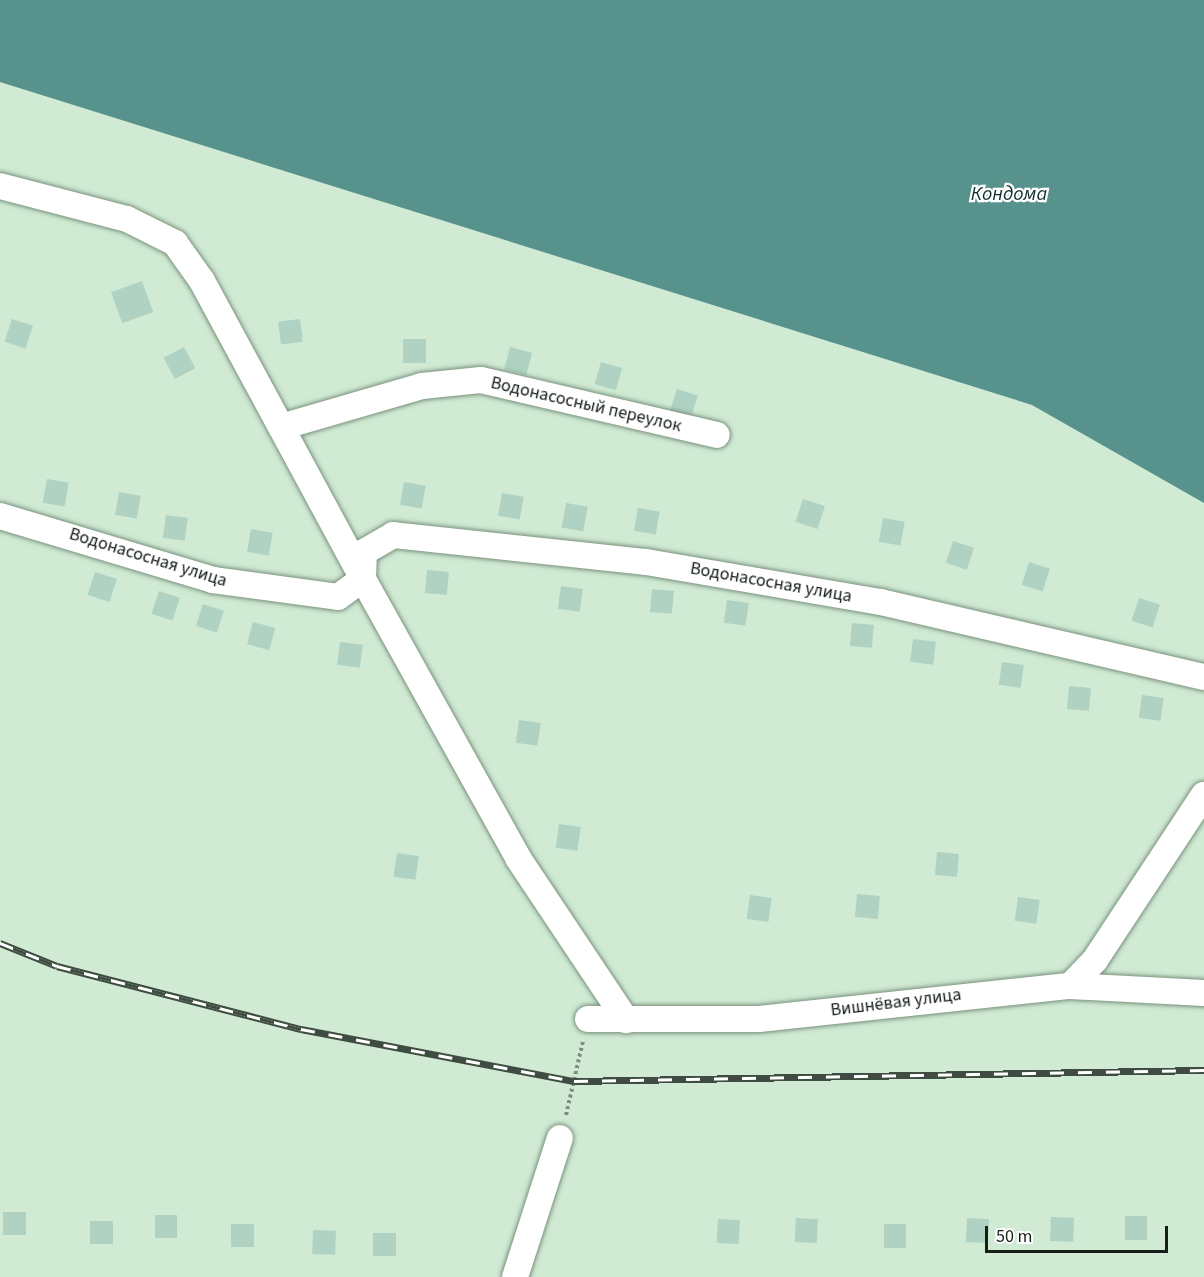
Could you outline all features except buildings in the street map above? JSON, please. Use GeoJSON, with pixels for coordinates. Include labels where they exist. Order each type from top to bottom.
{"type":"FeatureCollection","features":[{"type":"Feature","properties":{"kind":"street"},"geometry":{"type":"LineString","coordinates":[[0,186],[127,219],[175,243],[281,428],[518,858],[626,1020]]}},
{"type":"Feature","properties":{"kind":"street","name":"Водонасосный переулок"},"geometry":{"type":"LineString","coordinates":[[281,428],[422,386],[481,380],[717,435]]}},
{"type":"Feature","properties":{"kind":"street","name":"Водонасосная улица"},"geometry":{"type":"LineString","coordinates":[[0,516],[213,580],[338,597],[363,579],[364,552],[393,535],[646,562],[880,602],[1204,677]]}},
{"type":"Feature","properties":{"kind":"street"},"geometry":{"type":"LineString","coordinates":[[1070,986],[1095,960],[1204,795]]}},
{"type":"Feature","properties":{"kind":"street","name":"Вишнёвая улица"},"geometry":{"type":"LineString","coordinates":[[588,1019],[759,1019],[1070,986],[1204,993]]}},
{"type":"Feature","properties":{"kind":"street"},"geometry":{"type":"LineString","coordinates":[[515,1277],[560,1138]]}},
{"type":"Feature","properties":{"kind":"path"},"geometry":{"type":"LineString","coordinates":[[560,1138],[588,1019]]}},
{"type":"Feature","properties":{"kind":"water","name":"Кондома"},"geometry":{"type":"Polygon","coordinates":[[[0,0],[1204,0],[1204,503],[1032,405],[0,82],[0,0]]]}},
{"type":"Feature","properties":{"kind":"railway"},"geometry":{"type":"LineString","coordinates":[[0,943],[57,966],[301,1029],[574,1081],[1204,1070]]}}]}
